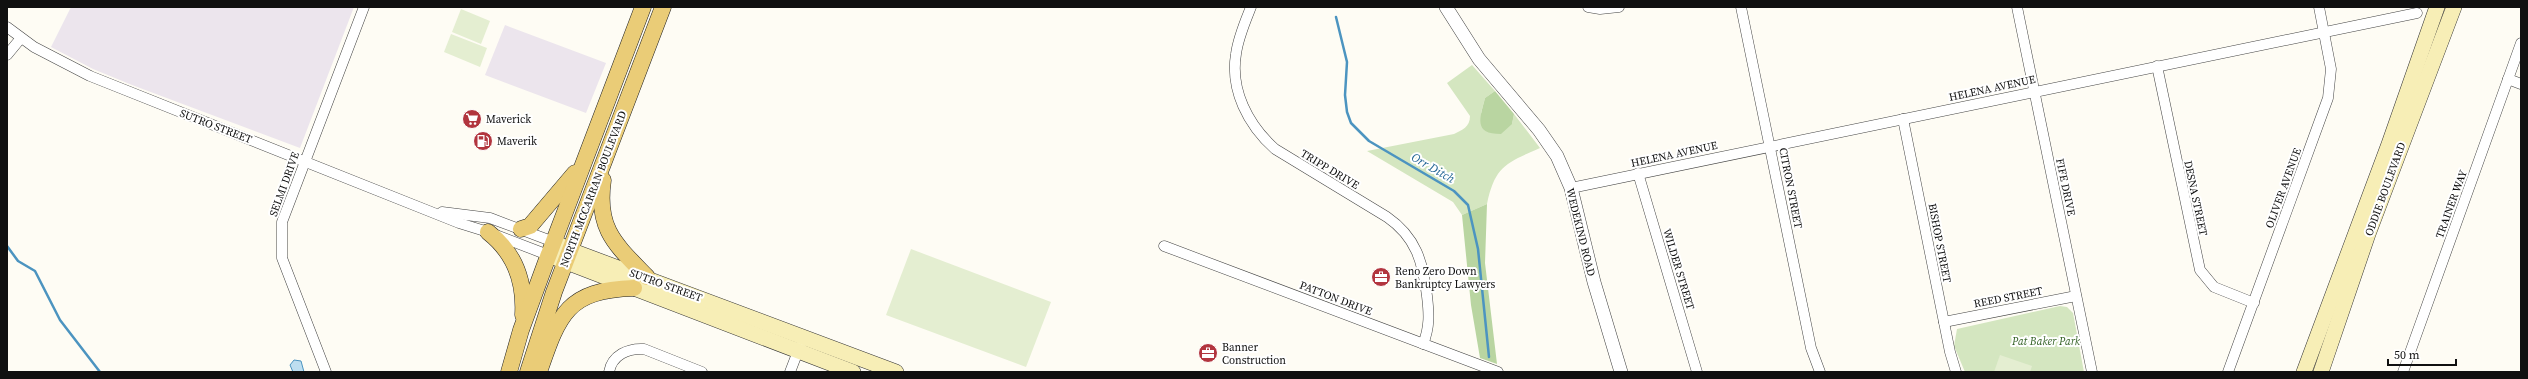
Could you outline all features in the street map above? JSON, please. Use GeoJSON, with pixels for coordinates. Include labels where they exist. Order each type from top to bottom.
{"type":"FeatureCollection","features":[{"type":"Feature","properties":{"kind":"main road","name":"NORTH MCCARRAN BOULEVARD"},"geometry":{"type":"LineString","coordinates":[[509,372],[521,330],[643,7]]}},
{"type":"Feature","properties":{"kind":"main road","name":"NORTH MCCARRAN BOULEVARD"},"geometry":{"type":"LineString","coordinates":[[528,372],[542,323],[663,7]]}},
{"type":"Feature","properties":{"kind":"main road","name":"ODDIE BOULEVARD"},"geometry":{"type":"LineString","coordinates":[[2304,372],[2389,144],[2437,7]]}},
{"type":"Feature","properties":{"kind":"main road","name":"ODDIE BOULEVARD"},"geometry":{"type":"LineString","coordinates":[[2321,372],[2368,234],[2454,7]]}},
{"type":"Feature","properties":{"kind":"main road"},"geometry":{"type":"LineString","coordinates":[[610,147],[601,195],[604,222],[615,245],[647,277]]}},
{"type":"Feature","properties":{"kind":"main road"},"geometry":{"type":"LineString","coordinates":[[521,229],[530,226],[586,157]]}},
{"type":"Feature","properties":{"kind":"main road"},"geometry":{"type":"LineString","coordinates":[[488,232],[508,251],[521,279],[523,307],[521,330]]}},
{"type":"Feature","properties":{"kind":"main road","name":"SUTRO STREET"},"geometry":{"type":"LineString","coordinates":[[551,249],[634,288],[677,306],[853,372]]}},
{"type":"Feature","properties":{"kind":"main road","name":"SUTRO STREET"},"geometry":{"type":"LineString","coordinates":[[568,256],[647,277],[896,372]]}},
{"type":"Feature","properties":{"kind":"main road"},"geometry":{"type":"LineString","coordinates":[[539,372],[556,328],[562,317],[574,304],[591,293],[613,289],[634,288]]}},
{"type":"Feature","properties":{"kind":"main road"},"geometry":{"type":"LineString","coordinates":[[677,306],[681,296],[686,292]]}},
{"type":"Feature","properties":{"kind":"street","name":"SELMI DRIVE"},"geometry":{"type":"LineString","coordinates":[[326,372],[286,270],[281,249],[284,213],[364,7]]}},
{"type":"Feature","properties":{"kind":"street","name":"TRIPP DRIVE"},"geometry":{"type":"LineString","coordinates":[[1251,7],[1236,54],[1235,72],[1244,110],[1261,137],[1275,149],[1387,217],[1397,224],[1414,243],[1423,267],[1429,319],[1423,344]]}},
{"type":"Feature","properties":{"kind":"street","name":"WEDEKIND ROAD"},"geometry":{"type":"LineString","coordinates":[[1446,7],[1479,59],[1548,142],[1571,188],[1595,285],[1621,372]]}},
{"type":"Feature","properties":{"kind":"street"},"geometry":{"type":"LineString","coordinates":[[1588,7],[1600,9],[1619,7]]}},
{"type":"Feature","properties":{"kind":"street","name":"CITRON STREET"},"geometry":{"type":"LineString","coordinates":[[1741,7],[1811,348],[1820,372]]}},
{"type":"Feature","properties":{"kind":"street","name":"FIFE DRIVE"},"geometry":{"type":"LineString","coordinates":[[2017,7],[2092,372]]}},
{"type":"Feature","properties":{"kind":"street","name":"OLIVER AVENUE"},"geometry":{"type":"LineString","coordinates":[[2228,372],[2328,98],[2331,69],[2320,7]]}},
{"type":"Feature","properties":{"kind":"street","name":"HELENA AVENUE"},"geometry":{"type":"LineString","coordinates":[[1571,188],[2417,13]]}},
{"type":"Feature","properties":{"kind":"street","name":"SUTRO STREET"},"geometry":{"type":"LineString","coordinates":[[7,27],[21,38],[53,58],[90,76],[432,211],[488,232],[551,249]]}},
{"type":"Feature","properties":{"kind":"street"},"geometry":{"type":"LineString","coordinates":[[7,55],[21,38]]}},
{"type":"Feature","properties":{"kind":"street","name":"TRAINER WAY"},"geometry":{"type":"LineString","coordinates":[[2403,372],[2521,43]]}},
{"type":"Feature","properties":{"kind":"street","name":"DESNA STREET"},"geometry":{"type":"LineString","coordinates":[[2157,66],[2200,270],[2214,287],[2254,303]]}},
{"type":"Feature","properties":{"kind":"street"},"geometry":{"type":"LineString","coordinates":[[2508,79],[2521,84]]}},
{"type":"Feature","properties":{"kind":"street","name":"BISHOP STREET"},"geometry":{"type":"LineString","coordinates":[[1903,119],[1944,322],[1956,372]]}},
{"type":"Feature","properties":{"kind":"street","name":"WILDER STREET"},"geometry":{"type":"LineString","coordinates":[[1638,173],[1697,372]]}},
{"type":"Feature","properties":{"kind":"street","name":"SUTRO STREET"},"geometry":{"type":"LineString","coordinates":[[432,211],[481,216],[521,229],[551,249]]}},
{"type":"Feature","properties":{"kind":"street","name":"PATTON DRIVE"},"geometry":{"type":"LineString","coordinates":[[1164,246],[1498,372]]}},
{"type":"Feature","properties":{"kind":"street","name":"REED STREET"},"geometry":{"type":"LineString","coordinates":[[1944,322],[2076,296]]}},
{"type":"Feature","properties":{"kind":"street"},"geometry":{"type":"LineString","coordinates":[[790,372],[803,337]]}},
{"type":"Feature","properties":{"kind":"street"},"geometry":{"type":"LineString","coordinates":[[609,372],[613,362],[622,353],[635,349],[644,349],[702,372]]}},
{"type":"Feature","properties":{"kind":"shaded area"},"geometry":{"type":"Polygon","coordinates":[[[71,7],[354,7],[300,148],[132,85],[93,69],[51,47],[71,7]]]}},
{"type":"Feature","properties":{"kind":"shaded area"},"geometry":{"type":"Polygon","coordinates":[[[505,25],[606,63],[586,113],[485,75],[505,25]]]}},
{"type":"Feature","properties":{"kind":"green space"},"geometry":{"type":"Polygon","coordinates":[[[461,9],[490,21],[481,44],[452,32],[461,9]]]}},
{"type":"Feature","properties":{"kind":"green space"},"geometry":{"type":"Polygon","coordinates":[[[451,34],[487,48],[480,67],[444,52],[451,34]]]}},
{"type":"Feature","properties":{"kind":"green space"},"geometry":{"type":"Polygon","coordinates":[[[1472,65],[1495,91],[1485,98],[1481,113],[1512,124],[1514,114],[1540,148],[1510,162],[1504,167],[1494,181],[1487,204],[1462,215],[1453,202],[1367,151],[1454,134],[1465,128],[1469,123],[1470,116],[1447,83],[1472,65]]]}},
{"type":"Feature","properties":{"kind":"green space"},"geometry":{"type":"Polygon","coordinates":[[[1495,91],[1514,114],[1512,124],[1501,134],[1492,133],[1482,128],[1480,118],[1485,98],[1495,91]]]}},
{"type":"Feature","properties":{"kind":"green space"},"geometry":{"type":"Polygon","coordinates":[[[1487,204],[1485,263],[1497,364],[1480,358],[1471,305],[1462,215],[1487,204]]]}},
{"type":"Feature","properties":{"kind":"green space"},"geometry":{"type":"Polygon","coordinates":[[[911,249],[1051,302],[1026,367],[886,315],[911,249]]]}},
{"type":"Feature","properties":{"kind":"green space","name":"Pat Baker Park"},"geometry":{"type":"Polygon","coordinates":[[[2060,306],[2067,307],[2073,313],[2084,372],[1965,372],[1954,346],[1957,329],[2060,306]]]}},
{"type":"Feature","properties":{"kind":"green space"},"geometry":{"type":"Polygon","coordinates":[[[2000,355],[2032,366],[2030,372],[1994,372],[2000,355]]]}},
{"type":"Feature","properties":{"kind":"water"},"geometry":{"type":"Polygon","coordinates":[[[294,360],[301,361],[304,372],[293,372],[290,365],[294,360]]]}},
{"type":"Feature","properties":{"kind":"waterway","name":"Orr Ditch"},"geometry":{"type":"LineString","coordinates":[[1336,17],[1347,62],[1345,95],[1347,112],[1351,123],[1369,141],[1454,191],[1468,205],[1478,249],[1489,357]]}},
{"type":"Feature","properties":{"kind":"waterway"},"geometry":{"type":"LineString","coordinates":[[7,246],[18,261],[35,271],[60,320],[100,372]]}},
{"type":"Feature","properties":{"kind":"place","name":"Maverick"},"geometry":{"type":"Point","coordinates":[472,119]}},
{"type":"Feature","properties":{"kind":"place","name":"Maverik"},"geometry":{"type":"Point","coordinates":[483,141]}},
{"type":"Feature","properties":{"kind":"place","name":"Reno Zero Down Bankruptcy Lawyers"},"geometry":{"type":"Point","coordinates":[1381,277]}},
{"type":"Feature","properties":{"kind":"place","name":"Banner Construction"},"geometry":{"type":"Point","coordinates":[1208,353]}}]}
